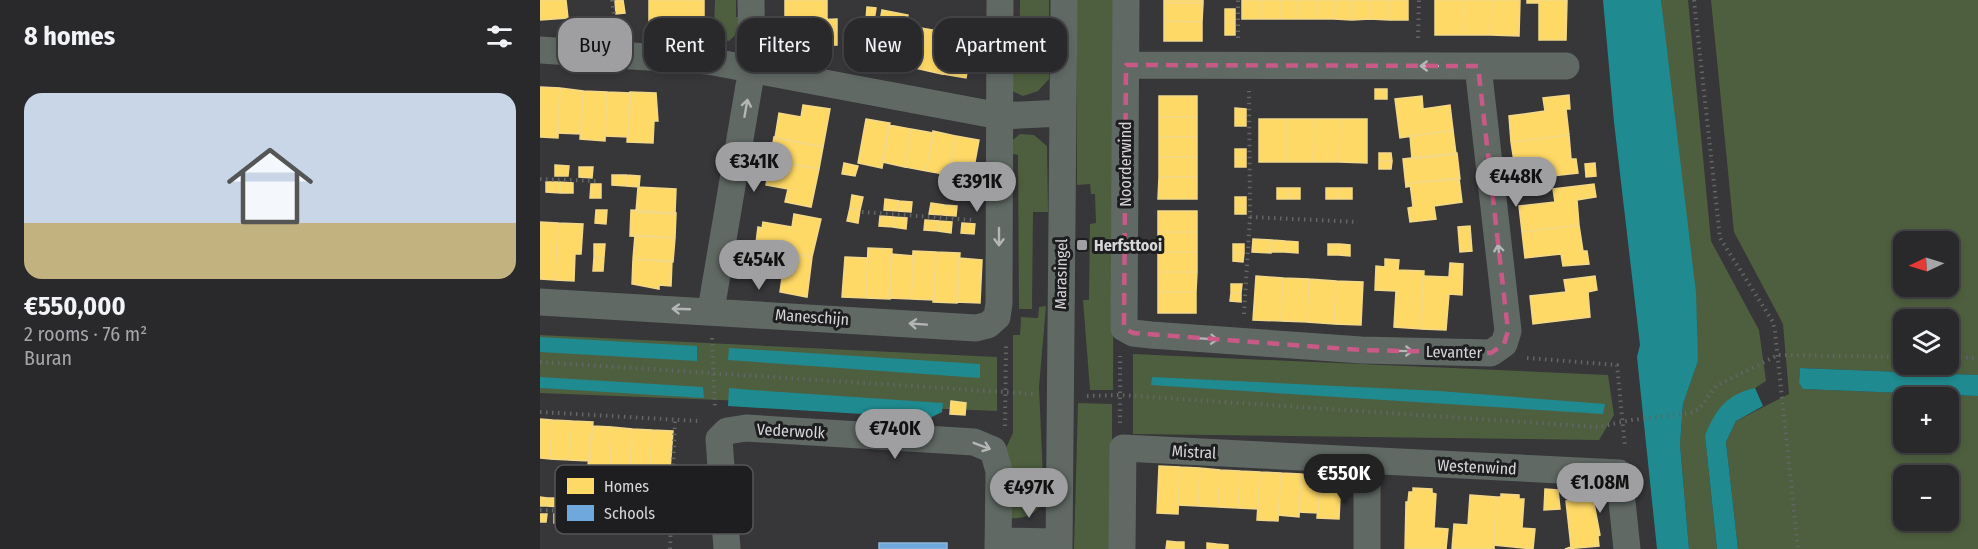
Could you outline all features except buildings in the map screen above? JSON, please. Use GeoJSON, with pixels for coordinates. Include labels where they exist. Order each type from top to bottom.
{"type":"FeatureCollection","features":[{"type":"Feature","properties":{"kind":"street"},"geometry":{"type":"LineString","coordinates":[[751,0],[751,18]]}},
{"type":"Feature","properties":{"kind":"street"},"geometry":{"type":"LineString","coordinates":[[984,324],[997,317],[999,303],[1000,0]]}},
{"type":"Feature","properties":{"kind":"street","name":"Marasingel"},"geometry":{"type":"LineString","coordinates":[[1059,545],[1064,0]]}},
{"type":"Feature","properties":{"kind":"street","name":"Noorderwind"},"geometry":{"type":"LineString","coordinates":[[1124,328],[1126,0]]}},
{"type":"Feature","properties":{"kind":"street"},"geometry":{"type":"LineString","coordinates":[[540,50],[708,61],[737,66]]}},
{"type":"Feature","properties":{"kind":"street"},"geometry":{"type":"LineString","coordinates":[[1126,65],[1566,66]]}},
{"type":"Feature","properties":{"kind":"street","name":"Levanter"},"geometry":{"type":"LineString","coordinates":[[1124,328],[1133,333],[1151,335],[1361,350],[1491,353],[1504,344],[1508,331],[1478,66]]}},
{"type":"Feature","properties":{"kind":"street"},"geometry":{"type":"LineString","coordinates":[[711,310],[751,72]]}},
{"type":"Feature","properties":{"kind":"street"},"geometry":{"type":"LineString","coordinates":[[773,72],[1000,116],[1062,113]]}},
{"type":"Feature","properties":{"kind":"street","name":"Maneschijn"},"geometry":{"type":"LineString","coordinates":[[540,302],[984,324]]}},
{"type":"Feature","properties":{"kind":"street","name":"Vederwolk"},"geometry":{"type":"LineString","coordinates":[[717,431],[746,429],[974,442],[993,450]]}},
{"type":"Feature","properties":{"kind":"street"},"geometry":{"type":"LineString","coordinates":[[717,431],[720,465]]}},
{"type":"Feature","properties":{"kind":"street"},"geometry":{"type":"LineString","coordinates":[[1122,549],[1123,448]]}},
{"type":"Feature","properties":{"kind":"street","name":"Mistral"},"geometry":{"type":"LineString","coordinates":[[1123,448],[1367,462]]}},
{"type":"Feature","properties":{"kind":"street"},"geometry":{"type":"LineString","coordinates":[[993,450],[999,471],[998,545],[1059,545]]}},
{"type":"Feature","properties":{"kind":"street"},"geometry":{"type":"LineString","coordinates":[[1367,462],[1367,549]]}},
{"type":"Feature","properties":{"kind":"street","name":"Westenwind"},"geometry":{"type":"LineString","coordinates":[[1367,462],[1619,474]]}},
{"type":"Feature","properties":{"kind":"street"},"geometry":{"type":"LineString","coordinates":[[1619,474],[1627,549]]}},
{"type":"Feature","properties":{"kind":"street"},"geometry":{"type":"LineString","coordinates":[[726,534],[727,549]]}},
{"type":"Feature","properties":{"kind":"path"},"geometry":{"type":"LineString","coordinates":[[1238,0],[1251,217],[1242,342]]}},
{"type":"Feature","properties":{"kind":"path"},"geometry":{"type":"LineString","coordinates":[[1418,66],[1419,0]]}},
{"type":"Feature","properties":{"kind":"path"},"geometry":{"type":"LineString","coordinates":[[1694,0],[1720,238],[1725,251],[1773,322],[1798,549]]}},
{"type":"Feature","properties":{"kind":"path"},"geometry":{"type":"LineString","coordinates":[[540,178],[599,181]]}},
{"type":"Feature","properties":{"kind":"path"},"geometry":{"type":"LineString","coordinates":[[862,212],[999,222]]}},
{"type":"Feature","properties":{"kind":"path"},"geometry":{"type":"LineString","coordinates":[[1251,217],[1358,222]]}},
{"type":"Feature","properties":{"kind":"path"},"geometry":{"type":"LineString","coordinates":[[540,411],[675,420],[717,431],[711,310]]}},
{"type":"Feature","properties":{"kind":"path"},"geometry":{"type":"LineString","coordinates":[[984,324],[1006,338],[1005,431],[993,450]]}},
{"type":"Feature","properties":{"kind":"path"},"geometry":{"type":"LineString","coordinates":[[1123,448],[1120,435],[1120,344],[1124,328]]}},
{"type":"Feature","properties":{"kind":"path"},"geometry":{"type":"LineString","coordinates":[[1504,344],[1520,358],[1617,365],[1627,461],[1619,474]]}},
{"type":"Feature","properties":{"kind":"path"},"geometry":{"type":"LineString","coordinates":[[540,362],[1006,393],[1120,395],[1598,427],[1622,424],[1632,420],[1689,414],[1700,409],[1716,386],[1778,355],[1893,357]]}},
{"type":"Feature","properties":{"kind":"path"},"geometry":{"type":"LineString","coordinates":[[1959,357],[1978,358]]}},
{"type":"Feature","properties":{"kind":"path"},"geometry":{"type":"LineString","coordinates":[[673,465],[675,420]]}},
{"type":"Feature","properties":{"kind":"path"},"geometry":{"type":"LineString","coordinates":[[540,510],[555,510]]}},
{"type":"Feature","properties":{"kind":"highlighted area"},"geometry":{"type":"Polygon","coordinates":[[[1126,65],[1478,66],[1508,331],[1504,344],[1491,353],[1361,350],[1133,333],[1124,328],[1126,65]]]}},
{"type":"Feature","properties":{"kind":"green space"},"geometry":{"type":"Polygon","coordinates":[[[715,0],[736,0],[736,17],[744,17],[737,18],[737,34],[729,41],[725,40],[725,18],[714,18],[715,0]]]}},
{"type":"Feature","properties":{"kind":"green space"},"geometry":{"type":"Polygon","coordinates":[[[1020,0],[1049,0],[1049,18],[1020,18],[1020,0]]]}},
{"type":"Feature","properties":{"kind":"green space"},"geometry":{"type":"Polygon","coordinates":[[[1077,0],[1115,0],[1113,390],[1090,390],[1083,300],[1089,300],[1090,224],[1096,223],[1095,194],[1091,194],[1090,184],[1077,185],[1077,0]]]}},
{"type":"Feature","properties":{"kind":"green space"},"geometry":{"type":"Polygon","coordinates":[[[1661,0],[1688,0],[1711,241],[1759,330],[1766,381],[1755,388],[1705,436],[1717,549],[1689,549],[1680,444],[1683,404],[1698,361],[1661,0]]]}},
{"type":"Feature","properties":{"kind":"green space"},"geometry":{"type":"Polygon","coordinates":[[[1711,0],[1978,0],[1978,375],[1959,374],[1959,309],[1893,309],[1893,372],[1800,368],[1799,383],[1803,389],[1893,393],[1893,453],[1959,453],[1959,395],[1978,396],[1978,549],[1738,549],[1726,442],[1736,421],[1789,394],[1783,324],[1734,232],[1711,0]]]}},
{"type":"Feature","properties":{"kind":"green space"},"geometry":{"type":"Polygon","coordinates":[[[1049,72],[1049,79],[1038,91],[1023,96],[1012,91],[1008,73],[1049,72]]]}},
{"type":"Feature","properties":{"kind":"green space"},"geometry":{"type":"Polygon","coordinates":[[[1020,134],[1034,135],[1047,146],[1048,212],[1033,212],[1032,309],[1019,309],[1018,155],[1008,153],[1009,143],[1020,134]]]}},
{"type":"Feature","properties":{"kind":"green space"},"geometry":{"type":"Polygon","coordinates":[[[1046,306],[1039,387],[1044,501],[1037,510],[1029,515],[1009,518],[1005,450],[1013,433],[1013,335],[1020,335],[1021,317],[1038,318],[1039,307],[1046,306]]]}},
{"type":"Feature","properties":{"kind":"green space"},"geometry":{"type":"Polygon","coordinates":[[[540,335],[997,357],[997,411],[540,393],[540,335]]]}},
{"type":"Feature","properties":{"kind":"green space"},"geometry":{"type":"Polygon","coordinates":[[[1133,354],[1608,375],[1614,415],[1599,440],[1133,434],[1133,354]]]}},
{"type":"Feature","properties":{"kind":"green space"},"geometry":{"type":"Polygon","coordinates":[[[1078,403],[1112,404],[1112,549],[1074,549],[1078,403]]]}},
{"type":"Feature","properties":{"kind":"water"},"geometry":{"type":"Polygon","coordinates":[[[1603,0],[1661,0],[1696,293],[1698,361],[1683,404],[1680,444],[1689,549],[1657,549],[1637,357],[1640,345],[1614,122],[1603,0]]]}},
{"type":"Feature","properties":{"kind":"water"},"geometry":{"type":"Polygon","coordinates":[[[540,337],[697,346],[697,361],[540,352],[540,337]]]}},
{"type":"Feature","properties":{"kind":"water"},"geometry":{"type":"Polygon","coordinates":[[[729,348],[980,364],[980,378],[728,360],[729,348]]]}},
{"type":"Feature","properties":{"kind":"water"},"geometry":{"type":"Polygon","coordinates":[[[1800,368],[1893,372],[1893,375],[1978,375],[1978,396],[1959,395],[1959,387],[1893,387],[1893,393],[1803,389],[1799,383],[1800,368]]]}},
{"type":"Feature","properties":{"kind":"water"},"geometry":{"type":"Polygon","coordinates":[[[540,377],[703,387],[704,398],[540,388],[540,377]]]}},
{"type":"Feature","properties":{"kind":"water"},"geometry":{"type":"Polygon","coordinates":[[[1152,377],[1439,391],[1605,404],[1603,414],[1151,385],[1152,377]]]}},
{"type":"Feature","properties":{"kind":"water"},"geometry":{"type":"Polygon","coordinates":[[[729,388],[943,403],[942,412],[930,418],[728,406],[729,388]]]}},
{"type":"Feature","properties":{"kind":"water"},"geometry":{"type":"Polygon","coordinates":[[[1755,388],[1763,406],[1736,421],[1726,442],[1738,549],[1717,549],[1705,436],[1713,418],[1723,404],[1737,394],[1755,388]]]}},
{"type":"Feature","properties":{"kind":"place","name":"Herfsttooi"},"geometry":{"type":"Point","coordinates":[1082,245]}}]}
